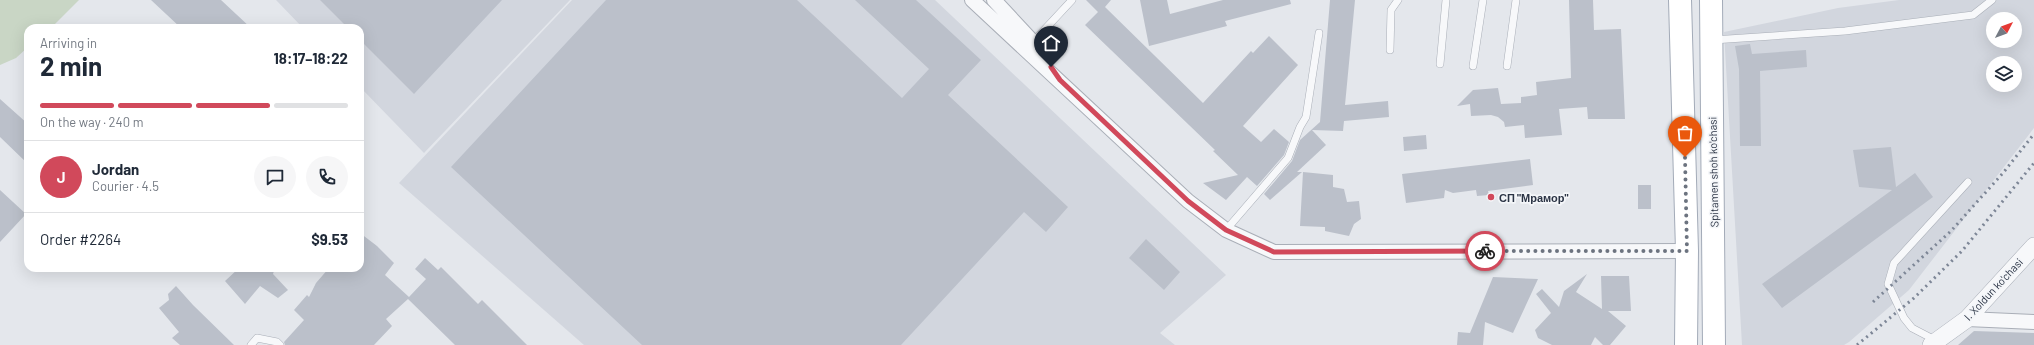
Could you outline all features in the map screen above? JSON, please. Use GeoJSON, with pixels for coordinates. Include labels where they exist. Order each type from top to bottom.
{"type":"FeatureCollection","features":[{"type":"Feature","properties":{"kind":"main road"},"geometry":{"type":"LineString","coordinates":[[1680,0],[1687,251],[1686,345]]}},
{"type":"Feature","properties":{"kind":"main road","name":"Spitamen shoh ko'chasi"},"geometry":{"type":"LineString","coordinates":[[1711,0],[1714,345]]}},
{"type":"Feature","properties":{"kind":"street"},"geometry":{"type":"LineString","coordinates":[[972,0],[1060,80],[1188,201],[1226,230],[1274,252],[1687,251]]}},
{"type":"Feature","properties":{"kind":"street"},"geometry":{"type":"LineString","coordinates":[[994,0],[1033,42],[1060,80]]}},
{"type":"Feature","properties":{"kind":"street","name":"I. Xoldun ko'chasi"},"geometry":{"type":"LineString","coordinates":[[1934,343],[1967,319],[2034,246]]}},
{"type":"Feature","properties":{"kind":"street"},"geometry":{"type":"LineString","coordinates":[[1967,319],[2034,322]]}},
{"type":"Feature","properties":{"kind":"lane"},"geometry":{"type":"LineString","coordinates":[[1033,42],[1072,0]]}},
{"type":"Feature","properties":{"kind":"lane"},"geometry":{"type":"LineString","coordinates":[[1390,50],[1392,10],[1398,0]]}},
{"type":"Feature","properties":{"kind":"lane"},"geometry":{"type":"LineString","coordinates":[[1440,64],[1446,0]]}},
{"type":"Feature","properties":{"kind":"lane"},"geometry":{"type":"LineString","coordinates":[[1473,66],[1483,0]]}},
{"type":"Feature","properties":{"kind":"lane"},"geometry":{"type":"LineString","coordinates":[[1506,66],[1516,0]]}},
{"type":"Feature","properties":{"kind":"lane"},"geometry":{"type":"LineString","coordinates":[[1711,40],[1845,30],[1973,15],[1992,0]]}},
{"type":"Feature","properties":{"kind":"lane"},"geometry":{"type":"LineString","coordinates":[[1226,230],[1288,158],[1300,127],[1306,117],[1319,33]]}},
{"type":"Feature","properties":{"kind":"lane"},"geometry":{"type":"LineString","coordinates":[[1934,343],[1912,328],[1904,318],[1889,288],[1889,275],[1894,263],[1968,182]]}},
{"type":"Feature","properties":{"kind":"lane"},"geometry":{"type":"LineString","coordinates":[[251,345],[257,338],[277,342],[280,345]]}},
{"type":"Feature","properties":{"kind":"shaded area"},"geometry":{"type":"Polygon","coordinates":[[[276,0],[570,0],[424,153],[364,91],[364,24],[299,24],[276,0]]]}},
{"type":"Feature","properties":{"kind":"shaded area"},"geometry":{"type":"Polygon","coordinates":[[[572,0],[935,0],[1226,275],[1160,333],[1175,345],[584,345],[399,183],[572,0]]]}},
{"type":"Feature","properties":{"kind":"shaded area"},"geometry":{"type":"Polygon","coordinates":[[[1899,0],[2034,0],[2034,128],[1909,290],[1844,345],[1742,345],[1724,32],[1838,8],[1899,0]]]}},
{"type":"Feature","properties":{"kind":"green space"},"geometry":{"type":"Polygon","coordinates":[[[0,0],[79,0],[55,24],[24,24],[24,51],[16,58],[0,65],[0,0]]]}},
{"type":"Feature","properties":{"kind":"building"},"geometry":{"type":"Polygon","coordinates":[[[151,0],[221,0],[247,24],[177,24],[151,0]]]}},
{"type":"Feature","properties":{"kind":"building"},"geometry":{"type":"Polygon","coordinates":[[[320,0],[502,0],[414,94],[364,44],[364,24],[344,24],[320,0]]]}},
{"type":"Feature","properties":{"kind":"building"},"geometry":{"type":"Polygon","coordinates":[[[606,0],[797,0],[902,98],[929,69],[855,0],[916,0],[981,60],[948,95],[1068,207],[1046,232],[1024,212],[901,345],[642,345],[451,167],[606,0]]]}},
{"type":"Feature","properties":{"kind":"building"},"geometry":{"type":"Polygon","coordinates":[[[1086,0],[1111,0],[1105,7],[1203,103],[1251,51],[1253,53],[1269,36],[1298,65],[1243,126],[1261,142],[1274,129],[1289,142],[1284,155],[1257,186],[1247,177],[1226,200],[1203,183],[1238,175],[1213,151],[1215,150],[1085,25],[1098,12],[1086,0]]]}},
{"type":"Feature","properties":{"kind":"building"},"geometry":{"type":"Polygon","coordinates":[[[1140,0],[1167,0],[1170,14],[1223,0],[1290,0],[1291,4],[1225,21],[1227,26],[1149,46],[1140,0]]]}},
{"type":"Feature","properties":{"kind":"building"},"geometry":{"type":"Polygon","coordinates":[[[1330,0],[1355,0],[1345,105],[1388,101],[1389,117],[1344,121],[1343,131],[1312,130],[1326,145],[1297,172],[1302,172],[1270,200],[1264,194],[1292,161],[1300,140],[1320,122],[1330,0]]]}},
{"type":"Feature","properties":{"kind":"building"},"geometry":{"type":"Polygon","coordinates":[[[1569,0],[1593,0],[1594,30],[1621,29],[1625,119],[1588,119],[1587,107],[1559,109],[1562,135],[1525,138],[1524,125],[1505,127],[1504,122],[1498,117],[1491,115],[1471,116],[1470,104],[1457,106],[1473,90],[1498,88],[1501,104],[1521,103],[1521,97],[1537,95],[1536,82],[1571,78],[1569,0]]]}},
{"type":"Feature","properties":{"kind":"building"},"geometry":{"type":"Polygon","coordinates":[[[1750,44],[1752,54],[1806,50],[1807,67],[1760,71],[1761,146],[1740,146],[1739,69],[1735,46],[1750,44]]]}},
{"type":"Feature","properties":{"kind":"building"},"geometry":{"type":"Polygon","coordinates":[[[0,99],[24,120],[24,160],[0,137],[0,99]]]}},
{"type":"Feature","properties":{"kind":"building"},"geometry":{"type":"Polygon","coordinates":[[[1426,135],[1427,149],[1404,151],[1403,137],[1426,135]]]}},
{"type":"Feature","properties":{"kind":"building"},"geometry":{"type":"Polygon","coordinates":[[[1891,147],[1896,187],[1915,173],[1933,197],[1782,308],[1762,284],[1892,190],[1859,187],[1853,150],[1891,147]]]}},
{"type":"Feature","properties":{"kind":"building"},"geometry":{"type":"Polygon","coordinates":[[[1530,159],[1533,185],[1488,191],[1489,195],[1477,196],[1476,190],[1453,193],[1445,190],[1444,198],[1406,203],[1402,174],[1530,159]]]}},
{"type":"Feature","properties":{"kind":"building"},"geometry":{"type":"Polygon","coordinates":[[[1303,172],[1333,175],[1333,187],[1344,189],[1347,202],[1359,201],[1361,219],[1354,224],[1349,236],[1325,231],[1325,227],[1300,226],[1303,172]]]}},
{"type":"Feature","properties":{"kind":"building"},"geometry":{"type":"Polygon","coordinates":[[[1638,185],[1651,185],[1651,209],[1638,209],[1638,185]]]}},
{"type":"Feature","properties":{"kind":"building"},"geometry":{"type":"Polygon","coordinates":[[[0,190],[24,212],[24,216],[0,242],[0,190]]]}},
{"type":"Feature","properties":{"kind":"building"},"geometry":{"type":"Polygon","coordinates":[[[364,236],[377,246],[394,263],[385,275],[409,297],[426,279],[415,269],[425,258],[438,270],[441,267],[478,304],[482,300],[527,345],[455,345],[408,299],[386,319],[392,326],[374,345],[285,345],[284,342],[304,320],[294,310],[307,295],[309,297],[316,283],[326,272],[364,272],[364,236]]]}},
{"type":"Feature","properties":{"kind":"building"},"geometry":{"type":"Polygon","coordinates":[[[1146,239],[1180,272],[1164,290],[1129,258],[1146,239]]]}},
{"type":"Feature","properties":{"kind":"building"},"geometry":{"type":"Polygon","coordinates":[[[235,272],[274,272],[273,274],[288,290],[278,298],[260,286],[245,304],[225,281],[235,272]]]}},
{"type":"Feature","properties":{"kind":"building"},"geometry":{"type":"Polygon","coordinates":[[[1587,274],[1576,292],[1602,309],[1601,276],[1629,276],[1631,311],[1608,311],[1626,326],[1610,345],[1603,345],[1595,337],[1591,345],[1552,345],[1538,338],[1535,330],[1551,313],[1536,294],[1542,289],[1559,307],[1564,291],[1587,274]]]}},
{"type":"Feature","properties":{"kind":"building"},"geometry":{"type":"Polygon","coordinates":[[[1493,277],[1538,279],[1513,333],[1485,322],[1483,345],[1457,345],[1458,332],[1470,333],[1493,277]]]}},
{"type":"Feature","properties":{"kind":"building"},"geometry":{"type":"Polygon","coordinates":[[[176,286],[234,345],[180,345],[172,338],[179,332],[159,308],[169,300],[168,294],[176,286]]]}},
{"type":"Feature","properties":{"kind":"building"},"geometry":{"type":"Polygon","coordinates":[[[1974,331],[2034,333],[2034,345],[1958,345],[1974,331]]]}},
{"type":"Feature","properties":{"kind":"railway"},"geometry":{"type":"LineString","coordinates":[[1873,302],[1951,231],[2003,173],[2034,134]]}},
{"type":"Feature","properties":{"kind":"railway"},"geometry":{"type":"LineString","coordinates":[[1857,345],[1914,298],[1962,251],[2034,163]]}},
{"type":"Feature","properties":{"kind":"way so far"},"geometry":{"type":"LineString","coordinates":[[1485,251],[1687,251],[1685,157]]}},
{"type":"Feature","properties":{"kind":"place","name":"СП \"Мрамор\""},"geometry":{"type":"Point","coordinates":[1491,197]}},
{"type":"Feature","properties":{"kind":"route"},"geometry":{"type":"LineString","coordinates":[[1051,67],[1060,80],[1188,201],[1226,230],[1274,252],[1485,251]]}}]}
